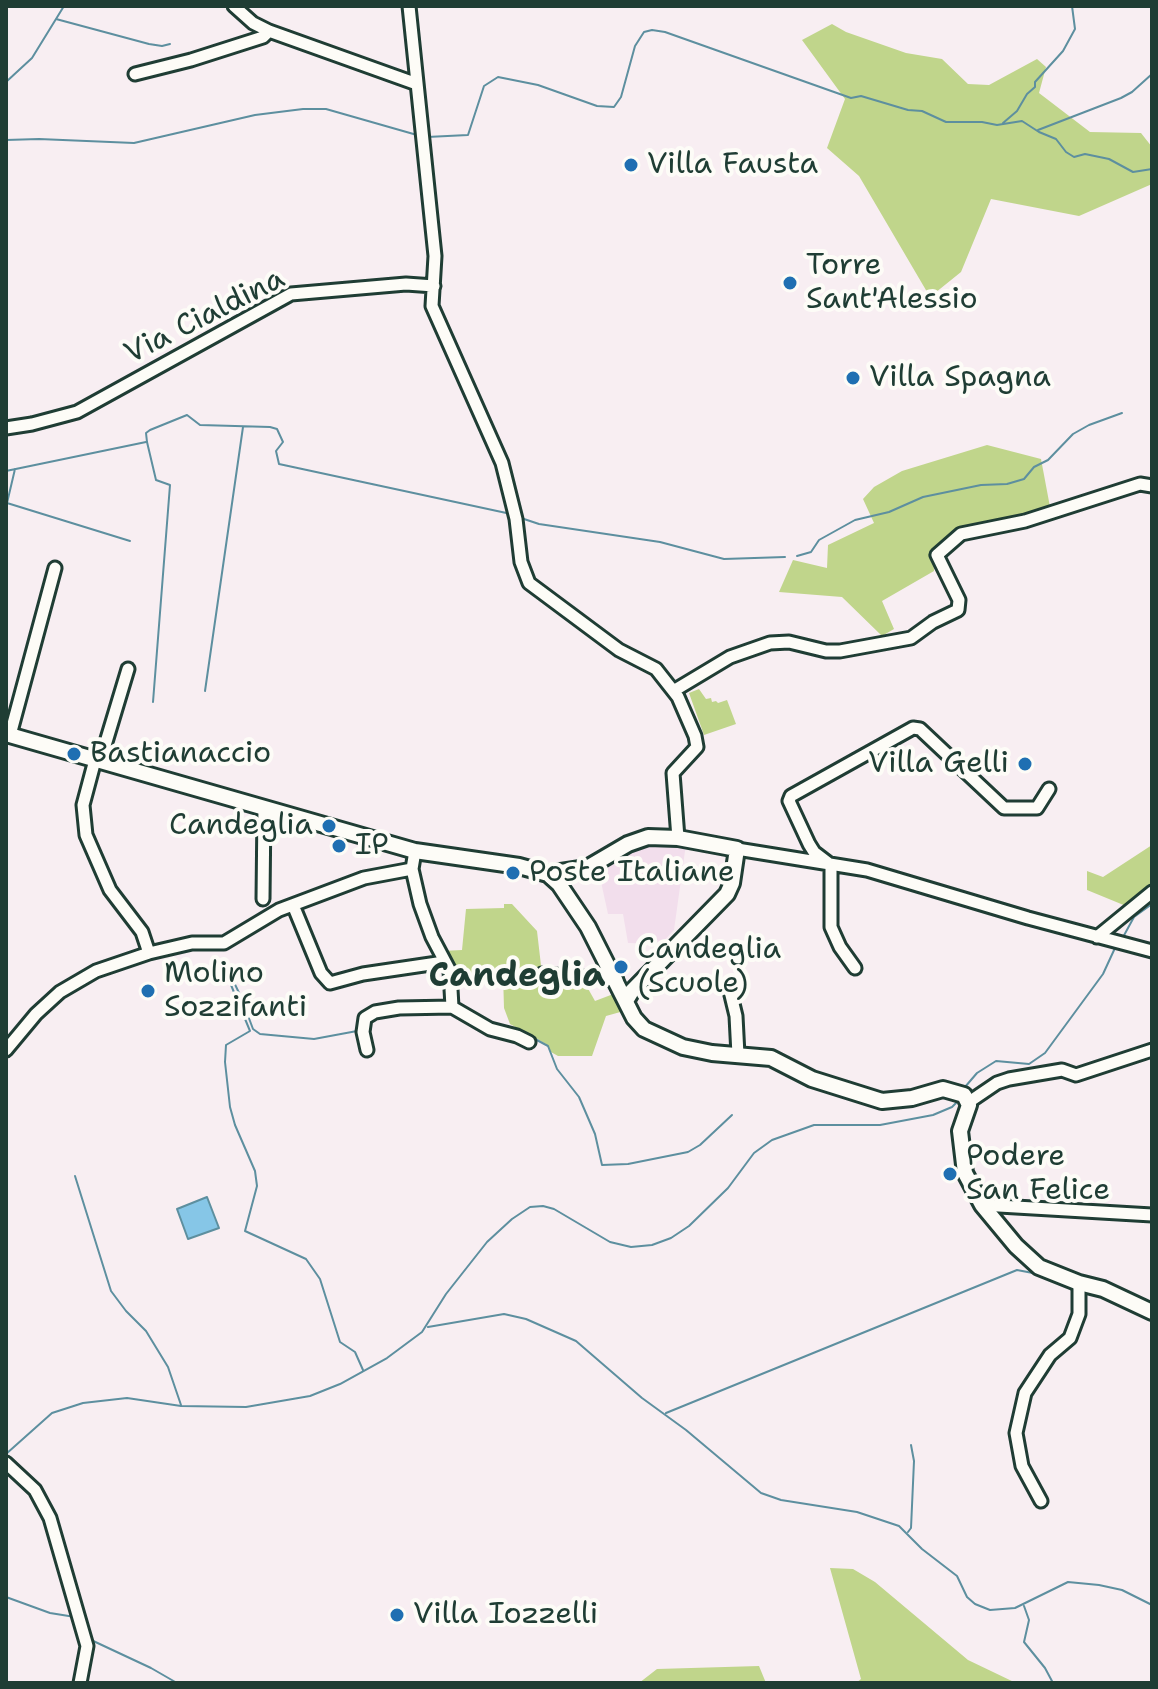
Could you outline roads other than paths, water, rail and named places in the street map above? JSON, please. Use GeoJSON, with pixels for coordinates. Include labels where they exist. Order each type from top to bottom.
{"type":"FeatureCollection","features":[{"type":"Feature","properties":{"kind":"main road"},"geometry":{"type":"LineString","coordinates":[[8,735],[415,851],[519,866],[548,874],[587,868],[644,838],[678,838],[737,849],[728,892],[624,990]]}},
{"type":"Feature","properties":{"kind":"main road"},"geometry":{"type":"LineString","coordinates":[[548,874],[570,898],[624,990],[637,1022],[653,1035],[683,1047],[771,1058],[812,1079],[882,1101],[912,1098],[939,1090],[963,1096],[960,1131],[962,1160],[970,1186],[982,1205],[1027,1257],[1039,1267],[1103,1289],[1152,1312]]}},
{"type":"Feature","properties":{"kind":"street"},"geometry":{"type":"LineString","coordinates":[[234,6],[253,23],[269,31],[417,84]]}},
{"type":"Feature","properties":{"kind":"street"},"geometry":{"type":"LineString","coordinates":[[409,6],[435,256],[432,306],[502,463],[516,519],[521,562],[529,583],[619,650],[656,669],[675,690],[697,743],[693,753],[673,773],[678,838]]}},
{"type":"Feature","properties":{"kind":"street"},"geometry":{"type":"LineString","coordinates":[[135,74],[263,37],[269,31]]}},
{"type":"Feature","properties":{"kind":"street","name":"Via Cialdina"},"geometry":{"type":"LineString","coordinates":[[6,428],[77,412],[291,294],[393,285],[434,286]]}},
{"type":"Feature","properties":{"kind":"street"},"geometry":{"type":"LineString","coordinates":[[675,690],[730,657],[770,643],[789,642],[826,651],[840,651],[911,638],[933,622],[958,610],[959,600],[937,555],[961,534],[1025,521],[1140,484],[1152,486]]}},
{"type":"Feature","properties":{"kind":"street"},"geometry":{"type":"LineString","coordinates":[[8,735],[55,568]]}},
{"type":"Feature","properties":{"kind":"street"},"geometry":{"type":"LineString","coordinates":[[128,669],[83,805],[86,835],[110,890],[142,932],[149,953]]}},
{"type":"Feature","properties":{"kind":"street"},"geometry":{"type":"LineString","coordinates":[[831,865],[809,844],[789,801],[791,796],[913,728],[920,729],[1004,808],[1037,808],[1049,789]]}},
{"type":"Feature","properties":{"kind":"street"},"geometry":{"type":"LineString","coordinates":[[263,899],[264,808]]}},
{"type":"Feature","properties":{"kind":"street"},"geometry":{"type":"LineString","coordinates":[[737,849],[867,870],[1152,951]]}},
{"type":"Feature","properties":{"kind":"street"},"geometry":{"type":"LineString","coordinates":[[415,851],[412,869],[424,919],[452,978],[452,1007]]}},
{"type":"Feature","properties":{"kind":"street"},"geometry":{"type":"LineString","coordinates":[[831,865],[831,927],[855,968]]}},
{"type":"Feature","properties":{"kind":"street"},"geometry":{"type":"LineString","coordinates":[[6,1050],[36,1014],[66,987],[109,965],[192,943],[224,943],[269,915],[293,905],[364,878],[412,869]]}},
{"type":"Feature","properties":{"kind":"street"},"geometry":{"type":"LineString","coordinates":[[1097,937],[1152,892]]}},
{"type":"Feature","properties":{"kind":"street"},"geometry":{"type":"LineString","coordinates":[[293,905],[321,973],[330,983],[363,974],[444,962]]}},
{"type":"Feature","properties":{"kind":"street"},"geometry":{"type":"LineString","coordinates":[[542,974],[624,990]]}},
{"type":"Feature","properties":{"kind":"street"},"geometry":{"type":"LineString","coordinates":[[729,987],[736,1016],[738,1055]]}},
{"type":"Feature","properties":{"kind":"street"},"geometry":{"type":"LineString","coordinates":[[367,1050],[363,1021],[370,1014],[399,1008],[452,1007],[490,1029],[529,1042]]}},
{"type":"Feature","properties":{"kind":"street"},"geometry":{"type":"LineString","coordinates":[[963,1096],[1009,1079],[1062,1070],[1076,1075],[1152,1050]]}},
{"type":"Feature","properties":{"kind":"street"},"geometry":{"type":"LineString","coordinates":[[982,1205],[1152,1215]]}},
{"type":"Feature","properties":{"kind":"street"},"geometry":{"type":"LineString","coordinates":[[1041,1501],[1022,1466],[1016,1433],[1025,1393],[1050,1355],[1070,1338],[1079,1314],[1079,1283]]}},
{"type":"Feature","properties":{"kind":"street"},"geometry":{"type":"LineString","coordinates":[[7,1464],[39,1495],[50,1518],[87,1646],[80,1683]]}},
{"type":"Feature","properties":{"kind":"water"},"geometry":{"type":"Polygon","coordinates":[[[207,1197],[219,1228],[188,1239],[177,1209],[207,1197]]]}},
{"type":"Feature","properties":{"kind":"waterway"},"geometry":{"type":"LineString","coordinates":[[6,82],[32,58],[64,6]]}},
{"type":"Feature","properties":{"kind":"waterway"},"geometry":{"type":"LineString","coordinates":[[1003,123],[1017,111],[1035,87],[1035,82],[1063,51],[1075,29],[1072,6]]}},
{"type":"Feature","properties":{"kind":"waterway"},"geometry":{"type":"LineString","coordinates":[[56,19],[149,44],[170,44]]}},
{"type":"Feature","properties":{"kind":"waterway"},"geometry":{"type":"LineString","coordinates":[[427,137],[468,135],[484,86],[498,77],[538,85],[597,106],[614,107],[621,97],[635,46],[644,32],[652,30],[851,98],[861,96],[922,111],[946,122],[997,125],[1022,121],[1056,139],[1074,157],[1085,154],[1109,159],[1133,172],[1152,169]]}},
{"type":"Feature","properties":{"kind":"waterway"},"geometry":{"type":"LineString","coordinates":[[1038,130],[1121,98],[1152,74]]}},
{"type":"Feature","properties":{"kind":"waterway"},"geometry":{"type":"LineString","coordinates":[[6,140],[134,143],[255,115],[303,109],[326,109],[417,135]]}},
{"type":"Feature","properties":{"kind":"waterway"},"geometry":{"type":"LineString","coordinates":[[797,556],[811,552],[819,540],[855,520],[889,512],[923,497],[1024,479],[1073,434],[1122,413]]}},
{"type":"Feature","properties":{"kind":"waterway"},"geometry":{"type":"LineString","coordinates":[[153,702],[170,485],[156,480],[147,442],[146,433],[150,430],[187,415],[200,425],[270,427],[277,429],[283,442],[276,451],[279,464],[511,514]]}},
{"type":"Feature","properties":{"kind":"waterway"},"geometry":{"type":"LineString","coordinates":[[205,691],[243,427]]}},
{"type":"Feature","properties":{"kind":"waterway"},"geometry":{"type":"LineString","coordinates":[[6,471],[146,442]]}},
{"type":"Feature","properties":{"kind":"waterway"},"geometry":{"type":"LineString","coordinates":[[15,469],[7,503],[130,541]]}},
{"type":"Feature","properties":{"kind":"waterway"},"geometry":{"type":"LineString","coordinates":[[521,518],[539,524],[660,542],[724,559],[785,557]]}},
{"type":"Feature","properties":{"kind":"waterway"},"geometry":{"type":"LineString","coordinates":[[1122,939],[1134,917],[1152,904]]}},
{"type":"Feature","properties":{"kind":"waterway"},"geometry":{"type":"LineString","coordinates":[[965,1087],[977,1073],[996,1061],[1029,1064],[1045,1053],[1103,974],[1115,948]]}},
{"type":"Feature","properties":{"kind":"waterway"},"geometry":{"type":"LineString","coordinates":[[224,968],[250,1031],[226,1045],[225,1062],[230,1107],[255,1171],[257,1186],[245,1231],[306,1259],[320,1279],[340,1342],[355,1352],[363,1370]]}},
{"type":"Feature","properties":{"kind":"waterway"},"geometry":{"type":"LineString","coordinates":[[225,969],[241,997],[253,1029],[260,1034],[314,1039],[357,1031]]}},
{"type":"Feature","properties":{"kind":"waterway"},"geometry":{"type":"LineString","coordinates":[[520,1031],[548,1046],[557,1069],[579,1097],[595,1134],[602,1165],[628,1164],[688,1152],[732,1115]]}},
{"type":"Feature","properties":{"kind":"waterway"},"geometry":{"type":"LineString","coordinates":[[6,1454],[52,1413],[83,1403],[127,1398],[181,1406],[246,1407],[310,1396],[340,1384],[387,1358],[422,1332],[446,1294],[487,1242],[530,1207],[554,1209],[610,1242],[631,1247],[652,1245],[671,1238],[689,1226],[728,1188],[754,1153],[772,1140],[814,1125],[880,1125],[933,1115],[952,1107],[959,1100]]}},
{"type":"Feature","properties":{"kind":"waterway"},"geometry":{"type":"LineString","coordinates":[[75,1176],[111,1291],[146,1331],[168,1367],[181,1405]]}},
{"type":"Feature","properties":{"kind":"waterway"},"geometry":{"type":"LineString","coordinates":[[666,1413],[1017,1270],[1038,1274]]}},
{"type":"Feature","properties":{"kind":"waterway"},"geometry":{"type":"LineString","coordinates":[[428,1327],[504,1314],[526,1319],[576,1341],[761,1493],[781,1500],[857,1512],[899,1526],[922,1549],[957,1576],[967,1597],[990,1610],[1015,1608],[1068,1582],[1122,1590],[1152,1605]]}},
{"type":"Feature","properties":{"kind":"waterway"},"geometry":{"type":"LineString","coordinates":[[908,1532],[911,1528],[914,1461],[911,1445]]}},
{"type":"Feature","properties":{"kind":"waterway"},"geometry":{"type":"LineString","coordinates":[[6,1597],[50,1613],[75,1617]]}},
{"type":"Feature","properties":{"kind":"waterway"},"geometry":{"type":"LineString","coordinates":[[1024,1606],[1029,1620],[1024,1642],[1053,1683]]}},
{"type":"Feature","properties":{"kind":"waterway"},"geometry":{"type":"LineString","coordinates":[[89,1639],[177,1683]]}},
{"type":"Feature","properties":{"kind":"place","name":"Villa Fausta"},"geometry":{"type":"Point","coordinates":[631,165]}},
{"type":"Feature","properties":{"kind":"place","name":"Torre Sant'Alessio"},"geometry":{"type":"Point","coordinates":[790,283]}},
{"type":"Feature","properties":{"kind":"place","name":"Villa Spagna"},"geometry":{"type":"Point","coordinates":[853,378]}},
{"type":"Feature","properties":{"kind":"place","name":"Bastianaccio"},"geometry":{"type":"Point","coordinates":[74,754]}},
{"type":"Feature","properties":{"kind":"place","name":"Villa Gelli"},"geometry":{"type":"Point","coordinates":[1025,764]}},
{"type":"Feature","properties":{"kind":"place","name":"Candeglia"},"geometry":{"type":"Point","coordinates":[329,826]}},
{"type":"Feature","properties":{"kind":"place","name":"IP"},"geometry":{"type":"Point","coordinates":[339,846]}},
{"type":"Feature","properties":{"kind":"place","name":"Poste Italiane"},"geometry":{"type":"Point","coordinates":[513,873]}},
{"type":"Feature","properties":{"kind":"place","name":"Candeglia (Scuole)"},"geometry":{"type":"Point","coordinates":[621,967]}},
{"type":"Feature","properties":{"kind":"place","name":"Molino Sozzifanti"},"geometry":{"type":"Point","coordinates":[148,991]}},
{"type":"Feature","properties":{"kind":"place","name":"Podere San Felice"},"geometry":{"type":"Point","coordinates":[950,1174]}},
{"type":"Feature","properties":{"kind":"place","name":"Villa Iozzelli"},"geometry":{"type":"Point","coordinates":[397,1615]}},
{"type":"Feature","properties":{"kind":"district","name":"Candeglia"},"geometry":{"type":"Point","coordinates":[517,977]}}]}
